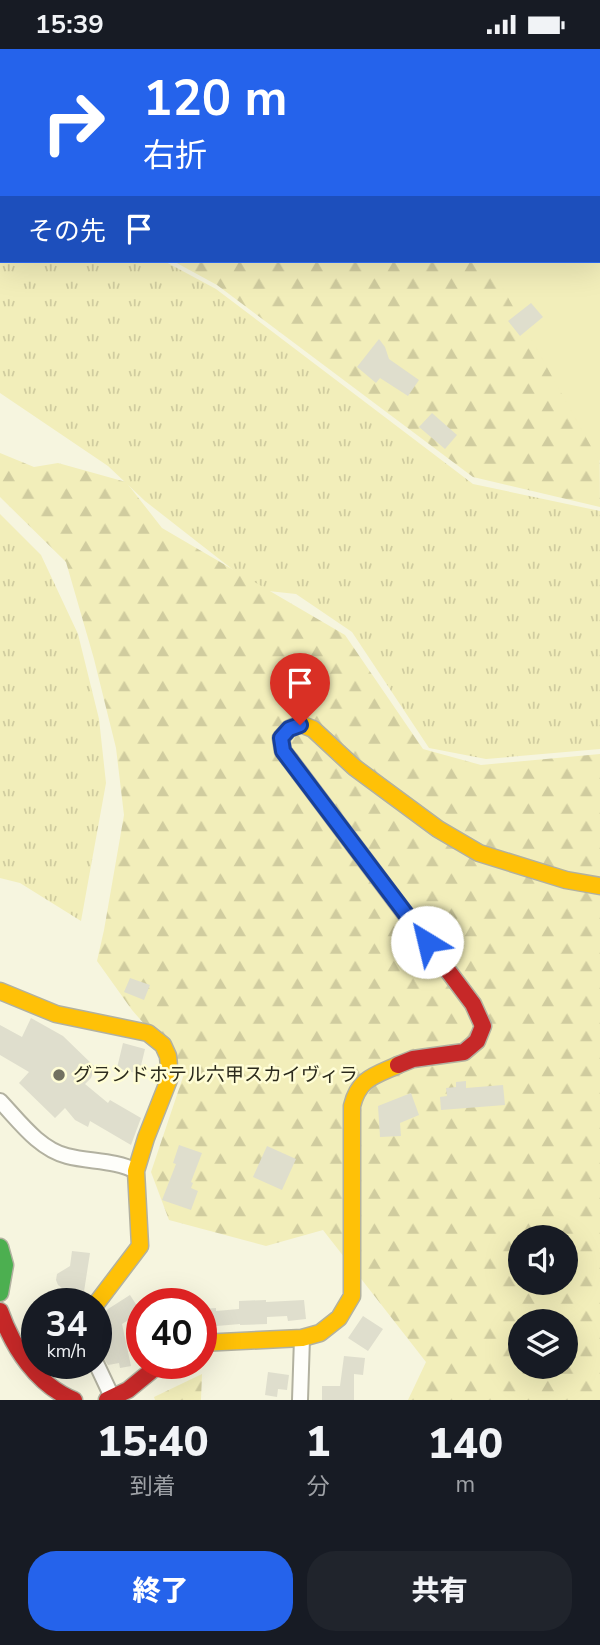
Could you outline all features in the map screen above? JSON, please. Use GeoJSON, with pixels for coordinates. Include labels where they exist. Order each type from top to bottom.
{"type":"FeatureCollection","features":[{"type":"Feature","properties":{"kind":"street"},"geometry":{"type":"LineString","coordinates":[[217,1342],[302,1338],[320,1333],[339,1318],[352,1296],[352,1106],[356,1091],[378,1073],[413,1059],[464,1052],[477,1041],[483,1026],[472,1004],[283,751],[281,738],[289,729],[300,725],[313,729],[364,775],[438,829],[479,853],[566,880],[600,886]]}},
{"type":"Feature","properties":{"kind":"street"},"geometry":{"type":"LineString","coordinates":[[0,991],[56,1014],[148,1033],[163,1045],[168,1056],[170,1077],[136,1171],[140,1246],[108,1288]]}},
{"type":"Feature","properties":{"kind":"street"},"geometry":{"type":"LineString","coordinates":[[0,1101],[47,1147],[65,1156],[124,1165],[136,1171]]}},
{"type":"Feature","properties":{"kind":"street"},"geometry":{"type":"LineString","coordinates":[[0,1247],[5,1265],[0,1293]]}},
{"type":"Feature","properties":{"kind":"street"},"geometry":{"type":"LineString","coordinates":[[1,1317],[26,1361],[44,1383],[74,1400]]}},
{"type":"Feature","properties":{"kind":"street"},"geometry":{"type":"LineString","coordinates":[[300,1400],[302,1338]]}},
{"type":"Feature","properties":{"kind":"street"},"geometry":{"type":"LineString","coordinates":[[102,1379],[110,1399],[144,1379]]}},
{"type":"Feature","properties":{"kind":"green space"},"geometry":{"type":"Polygon","coordinates":[[[0,263],[168,263],[216,289],[473,484],[600,511],[600,749],[486,759],[429,748],[352,632],[296,594],[259,590],[145,501],[108,466],[0,393],[0,263]]]}},
{"type":"Feature","properties":{"kind":"green space"},"geometry":{"type":"Polygon","coordinates":[[[177,263],[598,263],[600,507],[473,477],[217,285],[177,263]]]}},
{"type":"Feature","properties":{"kind":"green space"},"geometry":{"type":"Polygon","coordinates":[[[490,263],[600,263],[600,461],[593,450],[490,263]]]}},
{"type":"Feature","properties":{"kind":"green space"},"geometry":{"type":"Polygon","coordinates":[[[0,453],[34,467],[58,463],[126,482],[162,528],[345,635],[423,749],[481,765],[600,754],[600,1400],[408,1400],[426,1362],[323,1230],[266,1246],[169,1220],[151,1172],[185,1071],[132,1010],[97,961],[124,815],[116,748],[66,562],[0,497],[0,453]]]}},
{"type":"Feature","properties":{"kind":"green space"},"geometry":{"type":"Polygon","coordinates":[[[0,514],[41,555],[78,634],[99,719],[106,783],[81,921],[20,883],[0,878],[0,514]]]}},
{"type":"Feature","properties":{"kind":"green space"},"geometry":{"type":"Polygon","coordinates":[[[192,1379],[202,1379],[201,1400],[155,1400],[154,1397],[192,1379]]]}},
{"type":"Feature","properties":{"kind":"building"},"geometry":{"type":"Polygon","coordinates":[[[531,303],[543,317],[520,336],[508,321],[531,303]]]}},
{"type":"Feature","properties":{"kind":"building"},"geometry":{"type":"Polygon","coordinates":[[[379,339],[389,359],[419,380],[408,396],[380,378],[376,383],[357,367],[379,339]]]}},
{"type":"Feature","properties":{"kind":"building"},"geometry":{"type":"Polygon","coordinates":[[[432,413],[457,435],[445,449],[419,427],[432,413]]]}},
{"type":"Feature","properties":{"kind":"building"},"geometry":{"type":"Polygon","coordinates":[[[130,978],[150,985],[144,1000],[124,992],[130,978]]]}},
{"type":"Feature","properties":{"kind":"building","name":"グランドホテル六甲スカイヴィラ"},"geometry":{"type":"Polygon","coordinates":[[[31,1018],[63,1036],[95,1067],[91,1078],[85,1084],[108,1103],[110,1100],[141,1118],[131,1145],[90,1121],[88,1127],[75,1120],[65,1108],[55,1118],[19,1083],[29,1072],[0,1055],[0,1025],[22,1037],[31,1018]]]}},
{"type":"Feature","properties":{"kind":"building"},"geometry":{"type":"Polygon","coordinates":[[[123,1043],[145,1049],[139,1074],[117,1068],[123,1043]]]}},
{"type":"Feature","properties":{"kind":"building"},"geometry":{"type":"Polygon","coordinates":[[[466,1081],[466,1088],[503,1085],[505,1105],[441,1110],[440,1097],[447,1096],[446,1088],[456,1087],[456,1082],[466,1081]]]}},
{"type":"Feature","properties":{"kind":"building"},"geometry":{"type":"Polygon","coordinates":[[[411,1093],[419,1115],[400,1123],[401,1136],[380,1137],[378,1106],[411,1093]]]}},
{"type":"Feature","properties":{"kind":"building"},"geometry":{"type":"Polygon","coordinates":[[[179,1145],[202,1153],[191,1182],[191,1188],[198,1191],[191,1210],[162,1200],[176,1164],[173,1163],[179,1145]]]}},
{"type":"Feature","properties":{"kind":"building"},"geometry":{"type":"Polygon","coordinates":[[[267,1146],[296,1159],[282,1190],[253,1177],[267,1146]]]}},
{"type":"Feature","properties":{"kind":"building"},"geometry":{"type":"Polygon","coordinates":[[[72,1251],[90,1253],[85,1288],[62,1288],[58,1285],[57,1274],[70,1266],[72,1251]]]}},
{"type":"Feature","properties":{"kind":"building"},"geometry":{"type":"Polygon","coordinates":[[[126,1298],[126,1321],[122,1324],[126,1343],[126,1367],[120,1368],[119,1363],[112,1364],[112,1306],[126,1298]]]}},
{"type":"Feature","properties":{"kind":"building"},"geometry":{"type":"Polygon","coordinates":[[[304,1300],[306,1319],[288,1321],[287,1316],[267,1317],[267,1324],[217,1326],[217,1311],[239,1309],[239,1301],[304,1300]]]}},
{"type":"Feature","properties":{"kind":"building"},"geometry":{"type":"Polygon","coordinates":[[[363,1316],[383,1329],[368,1351],[348,1338],[363,1316]]]}},
{"type":"Feature","properties":{"kind":"building"},"geometry":{"type":"Polygon","coordinates":[[[344,1356],[365,1358],[363,1375],[354,1374],[354,1400],[322,1400],[322,1386],[340,1386],[344,1356]]]}},
{"type":"Feature","properties":{"kind":"building"},"geometry":{"type":"Polygon","coordinates":[[[268,1372],[289,1375],[287,1390],[278,1389],[277,1397],[265,1395],[268,1372]]]}},
{"type":"Feature","properties":{"kind":"traffic: fast"},"geometry":{"type":"LineString","coordinates":[[0,1247],[5,1265],[0,1293]]}},
{"type":"Feature","properties":{"kind":"traffic: slow"},"geometry":{"type":"LineString","coordinates":[[290,760],[283,751],[281,738],[289,729],[300,724],[313,729],[354,767],[438,829],[479,853],[566,880],[600,886]]}},
{"type":"Feature","properties":{"kind":"traffic: slow"},"geometry":{"type":"LineString","coordinates":[[0,991],[56,1014],[148,1033],[163,1045],[168,1056],[170,1077],[136,1171],[140,1246],[108,1288]]}},
{"type":"Feature","properties":{"kind":"traffic: slow"},"geometry":{"type":"LineString","coordinates":[[217,1342],[302,1338],[320,1333],[339,1318],[352,1296],[352,1106],[363,1084],[375,1075],[398,1065]]}},
{"type":"Feature","properties":{"kind":"traffic: jam"},"geometry":{"type":"LineString","coordinates":[[290,760],[473,1004],[483,1026],[477,1041],[464,1052],[413,1059],[398,1065]]}},
{"type":"Feature","properties":{"kind":"traffic: jam"},"geometry":{"type":"LineString","coordinates":[[0,1311],[5,1325],[28,1364],[49,1385],[74,1400]]}},
{"type":"Feature","properties":{"kind":"traffic: jam"},"geometry":{"type":"LineString","coordinates":[[107,1400],[128,1390],[141,1379]]}},
{"type":"Feature","properties":{"kind":"place","name":"グランドホテル六甲スカイヴィラ"},"geometry":{"type":"Point","coordinates":[59,1075]}},
{"type":"Feature","properties":{"kind":"route"},"geometry":{"type":"LineString","coordinates":[[300,725],[289,729],[281,738],[283,751],[427,942]]}}]}
